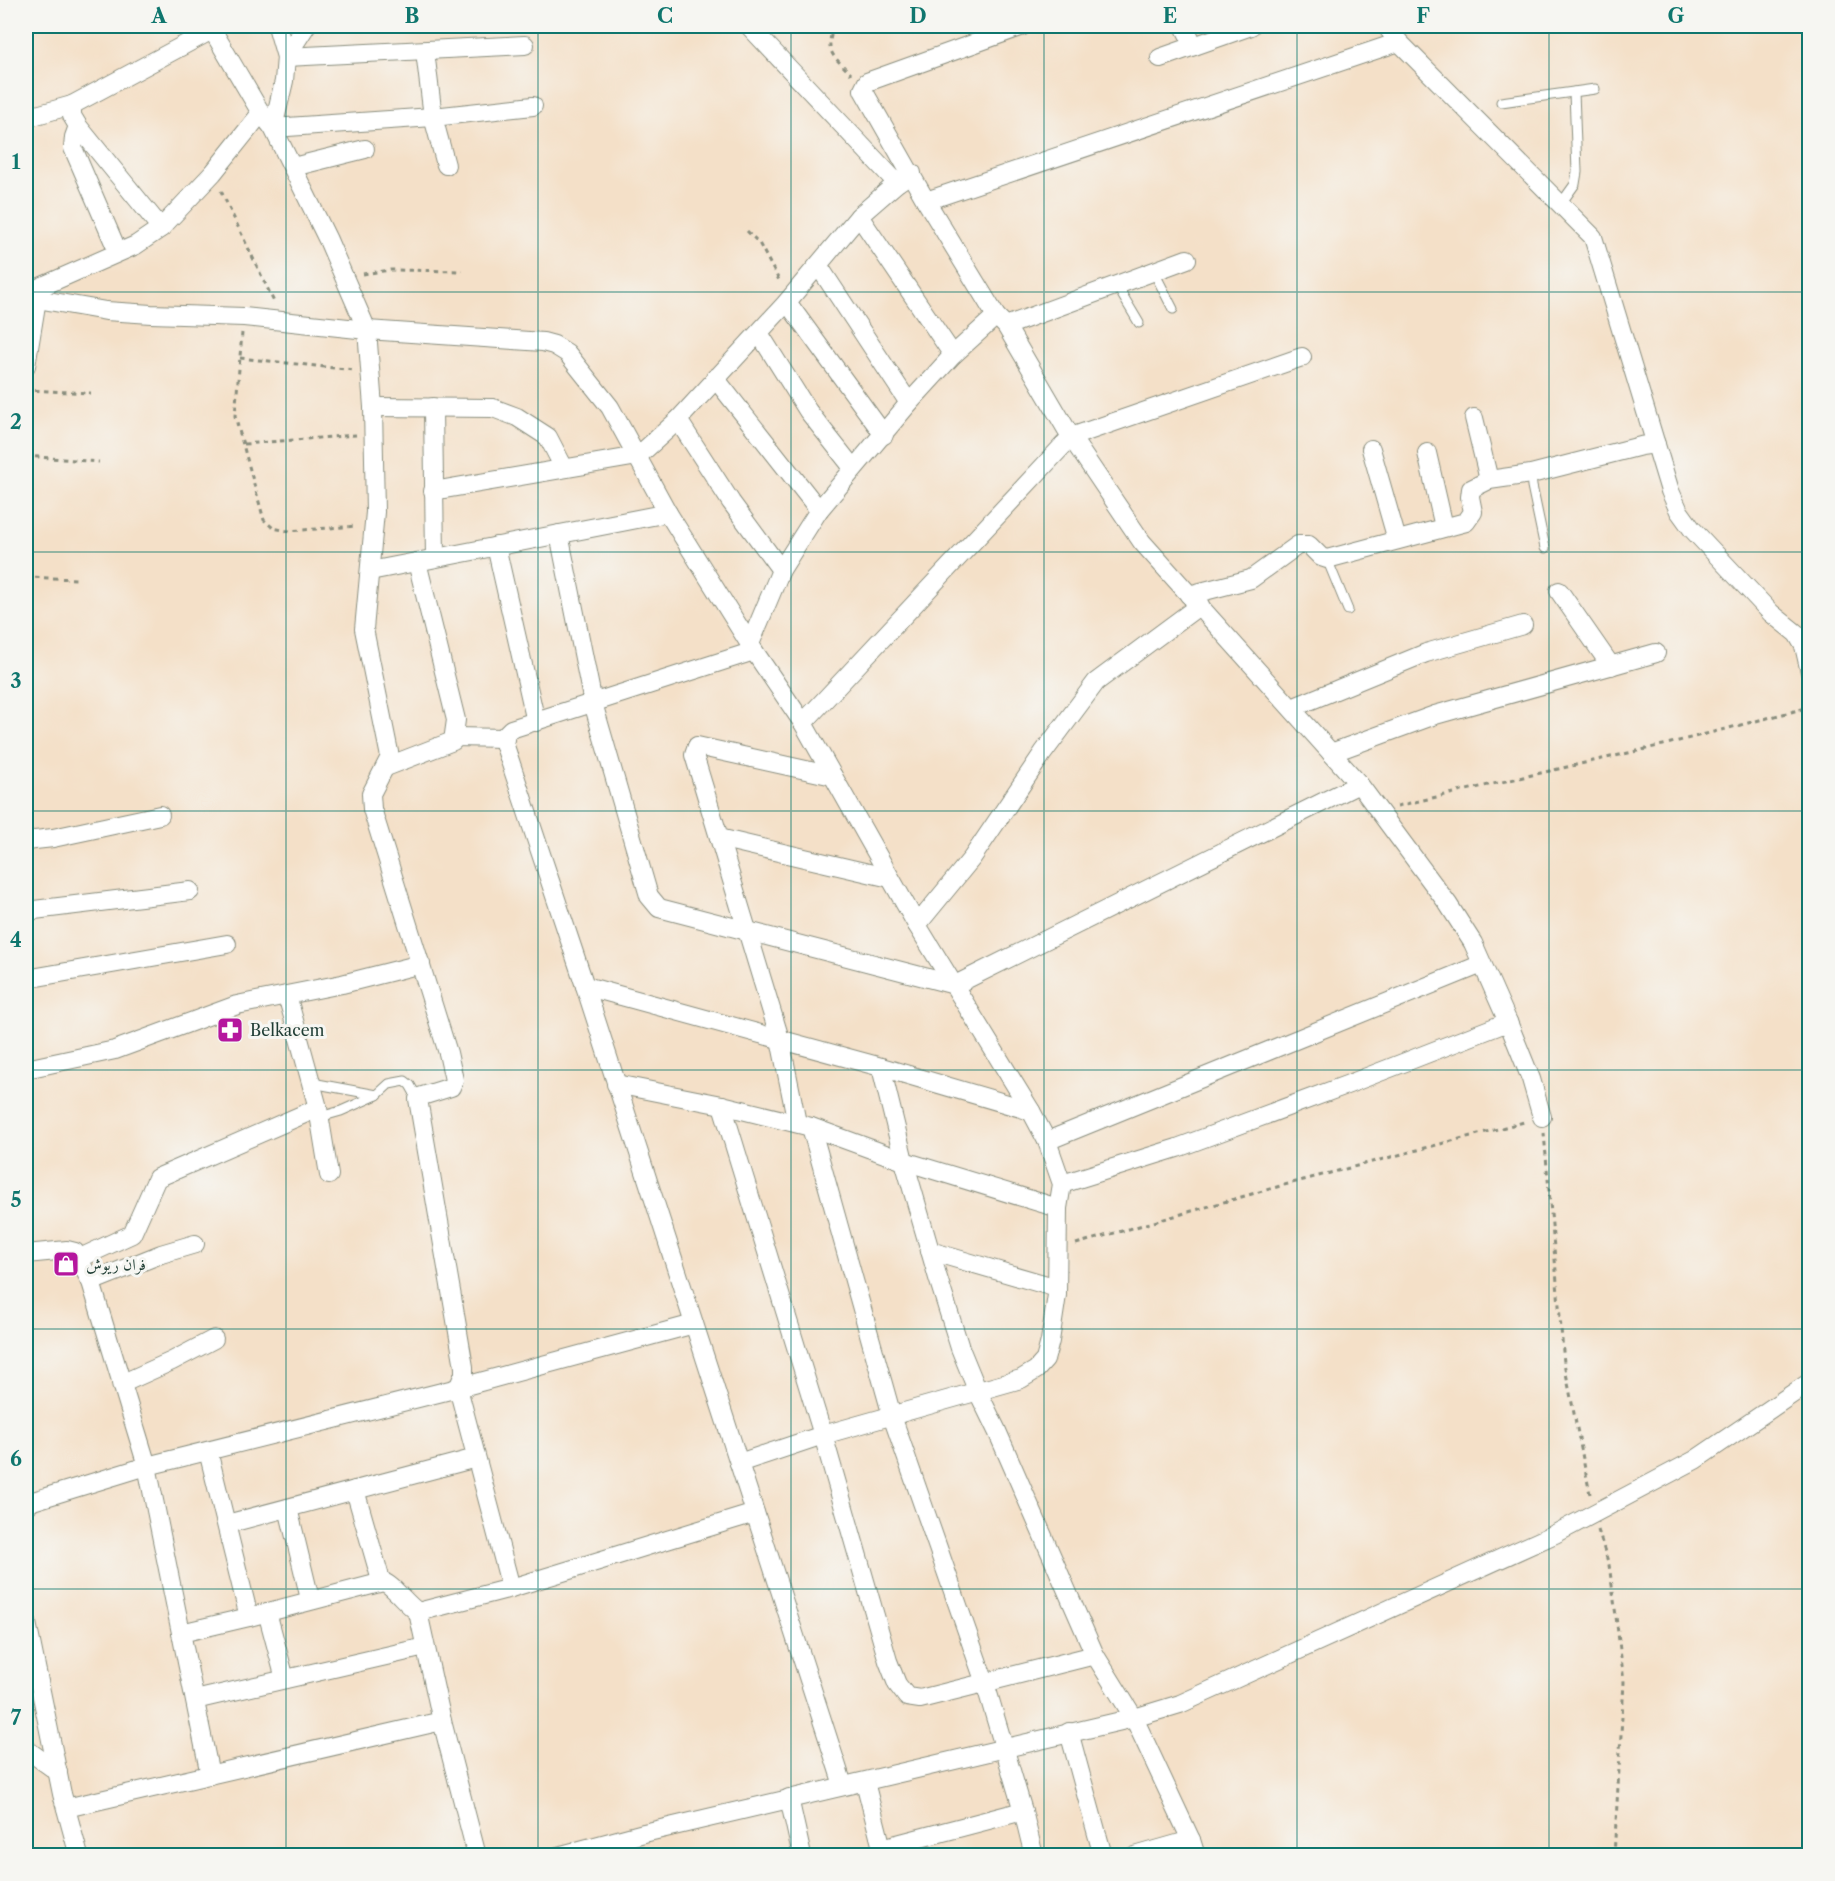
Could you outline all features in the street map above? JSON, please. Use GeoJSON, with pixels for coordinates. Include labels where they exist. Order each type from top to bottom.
{"type":"FeatureCollection","features":[{"type":"Feature","properties":{"kind":"street"},"geometry":{"type":"LineString","coordinates":[[273,128],[284,81],[286,57],[277,26]]}},
{"type":"Feature","properties":{"kind":"street"},"geometry":{"type":"LineString","coordinates":[[286,57],[306,26]]}},
{"type":"Feature","properties":{"kind":"street"},"geometry":{"type":"LineString","coordinates":[[748,26],[927,201],[1071,437],[1142,542],[1359,784],[1448,903],[1473,943],[1508,1022],[1531,1079],[1542,1117]]}},
{"type":"Feature","properties":{"kind":"street"},"geometry":{"type":"LineString","coordinates":[[904,178],[863,86],[867,82],[1023,26]]}},
{"type":"Feature","properties":{"kind":"street"},"geometry":{"type":"LineString","coordinates":[[1184,26],[1194,46]]}},
{"type":"Feature","properties":{"kind":"street"},"geometry":{"type":"LineString","coordinates":[[1160,58],[1251,26]]}},
{"type":"Feature","properties":{"kind":"street"},"geometry":{"type":"LineString","coordinates":[[1386,26],[1399,42],[1593,237],[1670,491],[1679,511],[1692,529],[1762,604],[1797,634],[1804,646],[1809,672]]}},
{"type":"Feature","properties":{"kind":"street"},"geometry":{"type":"LineString","coordinates":[[26,118],[72,105],[211,28],[261,113],[273,128],[367,330],[373,407],[375,524],[364,629],[390,757],[371,794],[372,809],[448,1053],[454,1080],[451,1087],[418,1099],[464,1366],[464,1374],[458,1388],[511,1588]]}},
{"type":"Feature","properties":{"kind":"street"},"geometry":{"type":"LineString","coordinates":[[927,201],[1399,42]]}},
{"type":"Feature","properties":{"kind":"street"},"geometry":{"type":"LineString","coordinates":[[286,57],[525,45]]}},
{"type":"Feature","properties":{"kind":"street"},"geometry":{"type":"LineString","coordinates":[[425,51],[433,117],[446,165]]}},
{"type":"Feature","properties":{"kind":"street"},"geometry":{"type":"LineString","coordinates":[[72,105],[72,116],[78,126],[161,228]]}},
{"type":"Feature","properties":{"kind":"street"},"geometry":{"type":"LineString","coordinates":[[273,128],[433,117],[533,106]]}},
{"type":"Feature","properties":{"kind":"street"},"geometry":{"type":"LineString","coordinates":[[31,295],[136,245],[161,228],[213,173],[261,113]]}},
{"type":"Feature","properties":{"kind":"street"},"geometry":{"type":"LineString","coordinates":[[78,126],[73,148],[118,252]]}},
{"type":"Feature","properties":{"kind":"street"},"geometry":{"type":"LineString","coordinates":[[292,167],[365,149]]}},
{"type":"Feature","properties":{"kind":"street"},"geometry":{"type":"LineString","coordinates":[[434,490],[638,456],[678,420],[759,333],[859,216],[904,178]]}},
{"type":"Feature","properties":{"kind":"street"},"geometry":{"type":"LineString","coordinates":[[859,216],[953,355]]}},
{"type":"Feature","properties":{"kind":"street"},"geometry":{"type":"LineString","coordinates":[[843,1785],[585,986],[504,743],[505,738],[511,729],[752,647],[781,570],[819,510],[909,403],[953,355],[1001,321],[1117,286],[1187,259]]}},
{"type":"Feature","properties":{"kind":"street"},"geometry":{"type":"LineString","coordinates":[[818,265],[909,403]]}},
{"type":"Feature","properties":{"kind":"street"},"geometry":{"type":"LineString","coordinates":[[31,295],[95,309],[151,314],[244,317],[367,330],[543,342],[554,345],[567,353],[610,407],[668,513],[752,647],[803,723],[917,925],[1047,1141],[1062,1184],[1058,1208],[1057,1288],[1050,1341],[1045,1360],[1036,1370],[1022,1379],[823,1435],[739,1463]]}},
{"type":"Feature","properties":{"kind":"street"},"geometry":{"type":"LineString","coordinates":[[26,366],[31,295]]}},
{"type":"Feature","properties":{"kind":"street"},"geometry":{"type":"LineString","coordinates":[[787,302],[884,435]]}},
{"type":"Feature","properties":{"kind":"street"},"geometry":{"type":"LineString","coordinates":[[759,333],[808,411],[853,468]]}},
{"type":"Feature","properties":{"kind":"street"},"geometry":{"type":"LineString","coordinates":[[803,723],[1071,437],[1302,357]]}},
{"type":"Feature","properties":{"kind":"street"},"geometry":{"type":"LineString","coordinates":[[715,378],[819,510]]}},
{"type":"Feature","properties":{"kind":"street"},"geometry":{"type":"LineString","coordinates":[[373,407],[493,408],[516,417],[548,438],[564,468]]}},
{"type":"Feature","properties":{"kind":"street"},"geometry":{"type":"LineString","coordinates":[[386,767],[453,741],[454,737],[456,720],[426,560],[434,490],[433,407]]}},
{"type":"Feature","properties":{"kind":"street"},"geometry":{"type":"LineString","coordinates":[[1474,418],[1489,480]]}},
{"type":"Feature","properties":{"kind":"street"},"geometry":{"type":"LineString","coordinates":[[678,420],[731,502],[781,570]]}},
{"type":"Feature","properties":{"kind":"street"},"geometry":{"type":"LineString","coordinates":[[917,925],[972,858],[1043,753],[1096,682],[1194,600],[1251,579],[1298,545],[1309,545],[1321,557],[1327,559],[1466,522],[1473,512],[1471,489],[1489,480],[1531,474],[1656,444]]}},
{"type":"Feature","properties":{"kind":"street"},"geometry":{"type":"LineString","coordinates":[[1371,449],[1397,540]]}},
{"type":"Feature","properties":{"kind":"street"},"geometry":{"type":"LineString","coordinates":[[1427,453],[1444,527]]}},
{"type":"Feature","properties":{"kind":"street"},"geometry":{"type":"LineString","coordinates":[[370,571],[668,513]]}},
{"type":"Feature","properties":{"kind":"street"},"geometry":{"type":"LineString","coordinates":[[558,534],[593,703],[649,896],[659,908],[955,985],[1359,784]]}},
{"type":"Feature","properties":{"kind":"street"},"geometry":{"type":"LineString","coordinates":[[496,546],[536,722]]}},
{"type":"Feature","properties":{"kind":"street"},"geometry":{"type":"LineString","coordinates":[[1559,591],[1611,666]]}},
{"type":"Feature","properties":{"kind":"street"},"geometry":{"type":"LineString","coordinates":[[1292,708],[1425,653],[1523,625]]}},
{"type":"Feature","properties":{"kind":"street"},"geometry":{"type":"LineString","coordinates":[[1331,753],[1435,715],[1656,653]]}},
{"type":"Feature","properties":{"kind":"street"},"geometry":{"type":"LineString","coordinates":[[454,737],[505,738]]}},
{"type":"Feature","properties":{"kind":"street"},"geometry":{"type":"LineString","coordinates":[[833,776],[697,746],[694,755],[892,1416],[985,1683],[1034,1856]]}},
{"type":"Feature","properties":{"kind":"street"},"geometry":{"type":"LineString","coordinates":[[26,841],[54,838],[160,814]]}},
{"type":"Feature","properties":{"kind":"street"},"geometry":{"type":"LineString","coordinates":[[719,838],[890,878]]}},
{"type":"Feature","properties":{"kind":"street"},"geometry":{"type":"LineString","coordinates":[[26,911],[190,891]]}},
{"type":"Feature","properties":{"kind":"street"},"geometry":{"type":"LineString","coordinates":[[26,979],[227,944]]}},
{"type":"Feature","properties":{"kind":"street"},"geometry":{"type":"LineString","coordinates":[[26,1069],[115,1050],[237,1005],[342,984],[421,964]]}},
{"type":"Feature","properties":{"kind":"street"},"geometry":{"type":"LineString","coordinates":[[1047,1141],[1482,964]]}},
{"type":"Feature","properties":{"kind":"street"},"geometry":{"type":"LineString","coordinates":[[585,986],[881,1066],[1031,1111]]}},
{"type":"Feature","properties":{"kind":"street"},"geometry":{"type":"LineString","coordinates":[[287,995],[312,1083],[329,1174]]}},
{"type":"Feature","properties":{"kind":"street"},"geometry":{"type":"LineString","coordinates":[[1062,1184],[1188,1144],[1508,1022]]}},
{"type":"Feature","properties":{"kind":"street"},"geometry":{"type":"LineString","coordinates":[[881,1066],[904,1161],[960,1347],[1095,1655],[1134,1718],[1193,1848],[1135,1856]]}},
{"type":"Feature","properties":{"kind":"street"},"geometry":{"type":"LineString","coordinates":[[616,1084],[722,1105],[804,1125],[904,1161],[1058,1208]]}},
{"type":"Feature","properties":{"kind":"street"},"geometry":{"type":"LineString","coordinates":[[722,1105],[823,1435],[888,1661],[897,1684],[907,1697],[920,1699],[1095,1655]]}},
{"type":"Feature","properties":{"kind":"street"},"geometry":{"type":"LineString","coordinates":[[80,1258],[132,1234],[157,1178],[319,1113]]}},
{"type":"Feature","properties":{"kind":"street"},"geometry":{"type":"LineString","coordinates":[[91,1282],[160,1254],[195,1244]]}},
{"type":"Feature","properties":{"kind":"street"},"geometry":{"type":"LineString","coordinates":[[26,1254],[67,1250],[75,1252],[91,1282],[147,1466],[210,1775]]}},
{"type":"Feature","properties":{"kind":"street"},"geometry":{"type":"LineString","coordinates":[[930,1251],[1057,1288]]}},
{"type":"Feature","properties":{"kind":"street"},"geometry":{"type":"LineString","coordinates":[[26,1506],[33,1501],[147,1466],[458,1388],[694,1324]]}},
{"type":"Feature","properties":{"kind":"street"},"geometry":{"type":"LineString","coordinates":[[121,1384],[172,1361],[214,1338]]}},
{"type":"Feature","properties":{"kind":"street"},"geometry":{"type":"LineString","coordinates":[[563,1855],[843,1785],[865,1782],[1134,1718],[1190,1700],[1524,1549],[1593,1515],[1695,1460],[1809,1382]]}},
{"type":"Feature","properties":{"kind":"street"},"geometry":{"type":"LineString","coordinates":[[208,1451],[227,1524],[258,1614],[285,1679]]}},
{"type":"Feature","properties":{"kind":"street"},"geometry":{"type":"LineString","coordinates":[[227,1524],[476,1458]]}},
{"type":"Feature","properties":{"kind":"street"},"geometry":{"type":"LineString","coordinates":[[355,1490],[382,1582]]}},
{"type":"Feature","properties":{"kind":"street"},"geometry":{"type":"LineString","coordinates":[[288,1508],[310,1599]]}},
{"type":"Feature","properties":{"kind":"street"},"geometry":{"type":"LineString","coordinates":[[418,1612],[511,1588],[755,1513]]}},
{"type":"Feature","properties":{"kind":"street"},"geometry":{"type":"LineString","coordinates":[[181,1633],[310,1599],[382,1582],[387,1583],[403,1601],[418,1612],[442,1721],[477,1856]]}},
{"type":"Feature","properties":{"kind":"street"},"geometry":{"type":"LineString","coordinates":[[26,1618],[57,1772],[80,1856]]}},
{"type":"Feature","properties":{"kind":"street"},"geometry":{"type":"LineString","coordinates":[[195,1700],[425,1647]]}},
{"type":"Feature","properties":{"kind":"street"},"geometry":{"type":"LineString","coordinates":[[66,1808],[442,1721]]}},
{"type":"Feature","properties":{"kind":"street"},"geometry":{"type":"LineString","coordinates":[[1069,1732],[1103,1856]]}},
{"type":"Feature","properties":{"kind":"street"},"geometry":{"type":"LineString","coordinates":[[26,1749],[57,1772]]}},
{"type":"Feature","properties":{"kind":"street"},"geometry":{"type":"LineString","coordinates":[[865,1782],[883,1852],[1023,1811]]}},
{"type":"Feature","properties":{"kind":"street"},"geometry":{"type":"LineString","coordinates":[[789,1798],[802,1856]]}},
{"type":"Feature","properties":{"kind":"lane"},"geometry":{"type":"LineString","coordinates":[[1501,102],[1595,89]]}},
{"type":"Feature","properties":{"kind":"lane"},"geometry":{"type":"LineString","coordinates":[[1560,205],[1575,184],[1574,92]]}},
{"type":"Feature","properties":{"kind":"lane"},"geometry":{"type":"LineString","coordinates":[[1154,272],[1173,309]]}},
{"type":"Feature","properties":{"kind":"lane"},"geometry":{"type":"LineString","coordinates":[[1117,286],[1140,323]]}},
{"type":"Feature","properties":{"kind":"lane"},"geometry":{"type":"LineString","coordinates":[[1531,474],[1545,548]]}},
{"type":"Feature","properties":{"kind":"lane"},"geometry":{"type":"LineString","coordinates":[[1327,559],[1348,610]]}},
{"type":"Feature","properties":{"kind":"lane"},"geometry":{"type":"LineString","coordinates":[[319,1113],[341,1111],[377,1095],[389,1084],[405,1081],[418,1099]]}},
{"type":"Feature","properties":{"kind":"lane"},"geometry":{"type":"LineString","coordinates":[[312,1083],[377,1095]]}},
{"type":"Feature","properties":{"kind":"path"},"geometry":{"type":"LineString","coordinates":[[26,28],[32,26]]}},
{"type":"Feature","properties":{"kind":"path"},"geometry":{"type":"LineString","coordinates":[[834,26],[828,41],[831,54],[863,86]]}},
{"type":"Feature","properties":{"kind":"path"},"geometry":{"type":"LineString","coordinates":[[213,173],[284,322]]}},
{"type":"Feature","properties":{"kind":"path"},"geometry":{"type":"LineString","coordinates":[[747,231],[759,243],[777,275],[787,302]]}},
{"type":"Feature","properties":{"kind":"path"},"geometry":{"type":"LineString","coordinates":[[343,277],[390,270],[462,271]]}},
{"type":"Feature","properties":{"kind":"path"},"geometry":{"type":"LineString","coordinates":[[244,317],[235,416],[264,520],[273,528],[288,531],[375,524]]}},
{"type":"Feature","properties":{"kind":"path"},"geometry":{"type":"LineString","coordinates":[[240,358],[371,372]]}},
{"type":"Feature","properties":{"kind":"path"},"geometry":{"type":"LineString","coordinates":[[26,390],[91,393]]}},
{"type":"Feature","properties":{"kind":"path"},"geometry":{"type":"LineString","coordinates":[[244,444],[374,434]]}},
{"type":"Feature","properties":{"kind":"path"},"geometry":{"type":"LineString","coordinates":[[26,456],[99,462]]}},
{"type":"Feature","properties":{"kind":"path"},"geometry":{"type":"LineString","coordinates":[[26,577],[76,579]]}},
{"type":"Feature","properties":{"kind":"path"},"geometry":{"type":"LineString","coordinates":[[1377,811],[1663,744],[1809,707]]}},
{"type":"Feature","properties":{"kind":"path"},"geometry":{"type":"LineString","coordinates":[[1057,1250],[1273,1188],[1542,1117],[1564,1363],[1593,1515],[1609,1565],[1624,1682],[1614,1856]]}},
{"type":"Feature","properties":{"kind":"place","name":"Belkacem"},"geometry":{"type":"Point","coordinates":[230,1030]}},
{"type":"Feature","properties":{"kind":"place","name":"فران ريوش"},"geometry":{"type":"Point","coordinates":[66,1264]}}]}
